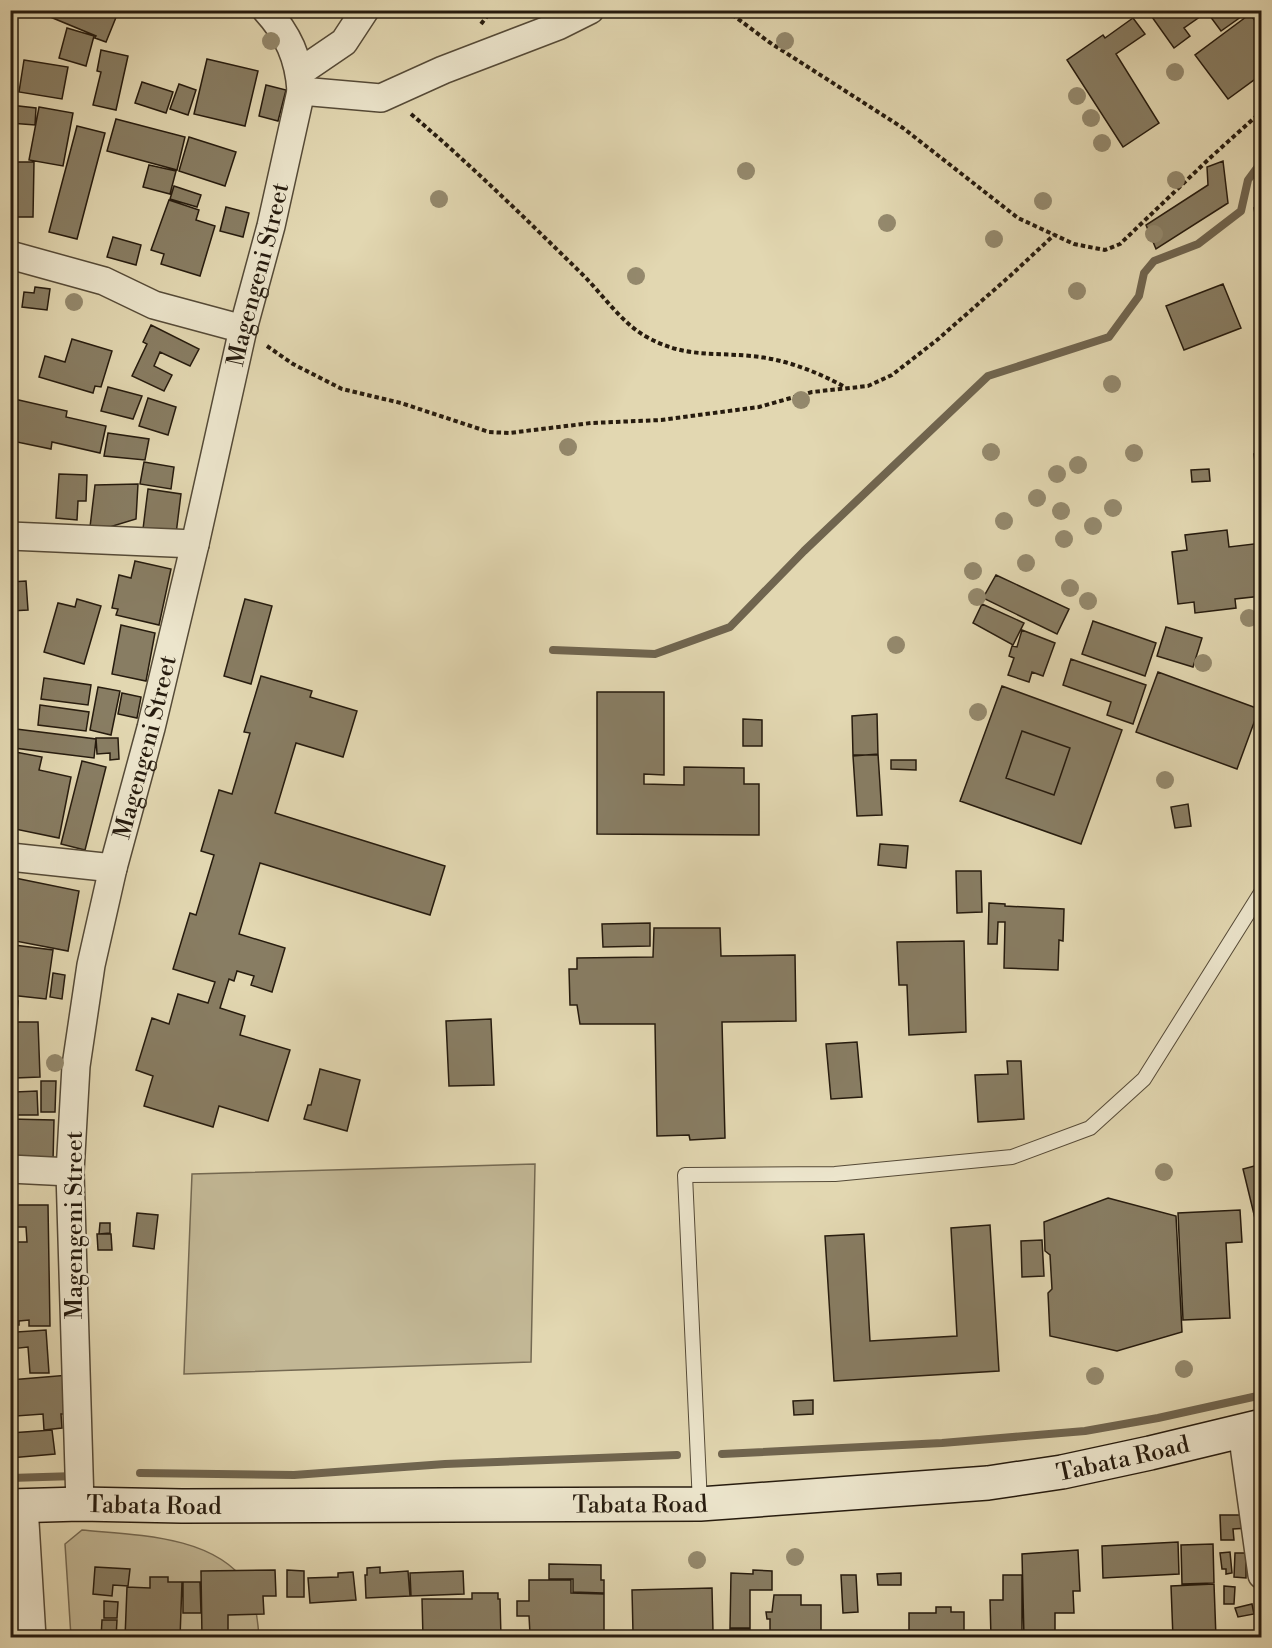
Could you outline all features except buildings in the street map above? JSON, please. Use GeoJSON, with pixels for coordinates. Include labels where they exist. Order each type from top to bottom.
{"type":"FeatureCollection","features":[{"type":"Feature","properties":{"kind":"main road","name":"Tabata Road"},"geometry":{"type":"LineString","coordinates":[[17,1506],[80,1504],[182,1506],[700,1504],[988,1483],[1073,1469],[1252,1429]]}},
{"type":"Feature","properties":{"kind":"street"},"geometry":{"type":"LineString","coordinates":[[266,10],[281,27],[289,41],[300,81]]}},
{"type":"Feature","properties":{"kind":"street"},"geometry":{"type":"LineString","coordinates":[[300,81],[345,42],[365,10]]}},
{"type":"Feature","properties":{"kind":"street"},"geometry":{"type":"LineString","coordinates":[[300,81],[381,98],[443,70],[558,26],[590,10]]}},
{"type":"Feature","properties":{"kind":"street","name":"Magengeni Street"},"geometry":{"type":"LineString","coordinates":[[80,1504],[70,1172],[76,1066],[91,965],[113,868],[151,728],[195,544],[243,329],[271,226],[300,81]]}},
{"type":"Feature","properties":{"kind":"street"},"geometry":{"type":"LineString","coordinates":[[10,255],[104,282],[154,305],[243,329]]}},
{"type":"Feature","properties":{"kind":"street"},"geometry":{"type":"LineString","coordinates":[[10,536],[195,544]]}},
{"type":"Feature","properties":{"kind":"street"},"geometry":{"type":"LineString","coordinates":[[10,857],[113,868]]}},
{"type":"Feature","properties":{"kind":"street"},"geometry":{"type":"LineString","coordinates":[[10,1168],[70,1172]]}},
{"type":"Feature","properties":{"kind":"street"},"geometry":{"type":"LineString","coordinates":[[1252,1429],[1262,1575]]}},
{"type":"Feature","properties":{"kind":"street"},"geometry":{"type":"LineString","coordinates":[[17,1506],[32,1638]]}},
{"type":"Feature","properties":{"kind":"lane"},"geometry":{"type":"LineString","coordinates":[[700,1504],[685,1175],[835,1174],[1012,1157],[1089,1128],[1144,1079],[1262,891]]}},
{"type":"Feature","properties":{"kind":"path"},"geometry":{"type":"LineString","coordinates":[[726,10],[769,42],[903,128],[1018,218],[1074,244],[1105,250],[1120,244],[1262,111]]}},
{"type":"Feature","properties":{"kind":"path"},"geometry":{"type":"LineString","coordinates":[[381,98],[411,114],[456,152],[643,335],[672,348],[704,355],[750,356],[791,363],[819,373],[846,388]]}},
{"type":"Feature","properties":{"kind":"path"},"geometry":{"type":"LineString","coordinates":[[243,329],[293,364],[342,389],[401,403],[489,432],[509,433],[591,423],[661,420],[759,407],[812,393],[868,386],[892,375],[920,354],[1054,235]]}},
{"type":"Feature","properties":{"kind":"shaded area"},"geometry":{"type":"Polygon","coordinates":[[[535,1164],[531,1362],[184,1374],[192,1174],[535,1164]]]}},
{"type":"Feature","properties":{"kind":"shaded area"},"geometry":{"type":"Polygon","coordinates":[[[82,1530],[172,1540],[215,1556],[233,1568],[250,1589],[259,1637],[71,1637],[65,1544],[82,1530]]]}},
{"type":"Feature","properties":{"kind":"waterway"},"geometry":{"type":"LineString","coordinates":[[553,650],[655,654],[730,627],[804,551],[988,376],[1109,337],[1139,296],[1144,273],[1154,261],[1198,244],[1241,211],[1248,180],[1262,161]]}},
{"type":"Feature","properties":{"kind":"waterway"},"geometry":{"type":"LineString","coordinates":[[722,1454],[942,1443],[1085,1431],[1158,1418],[1262,1395]]}},
{"type":"Feature","properties":{"kind":"waterway"},"geometry":{"type":"LineString","coordinates":[[140,1473],[294,1475],[445,1464],[677,1455]]}},
{"type":"Feature","properties":{"kind":"waterway"},"geometry":{"type":"LineString","coordinates":[[10,1478],[76,1476]]}}]}
